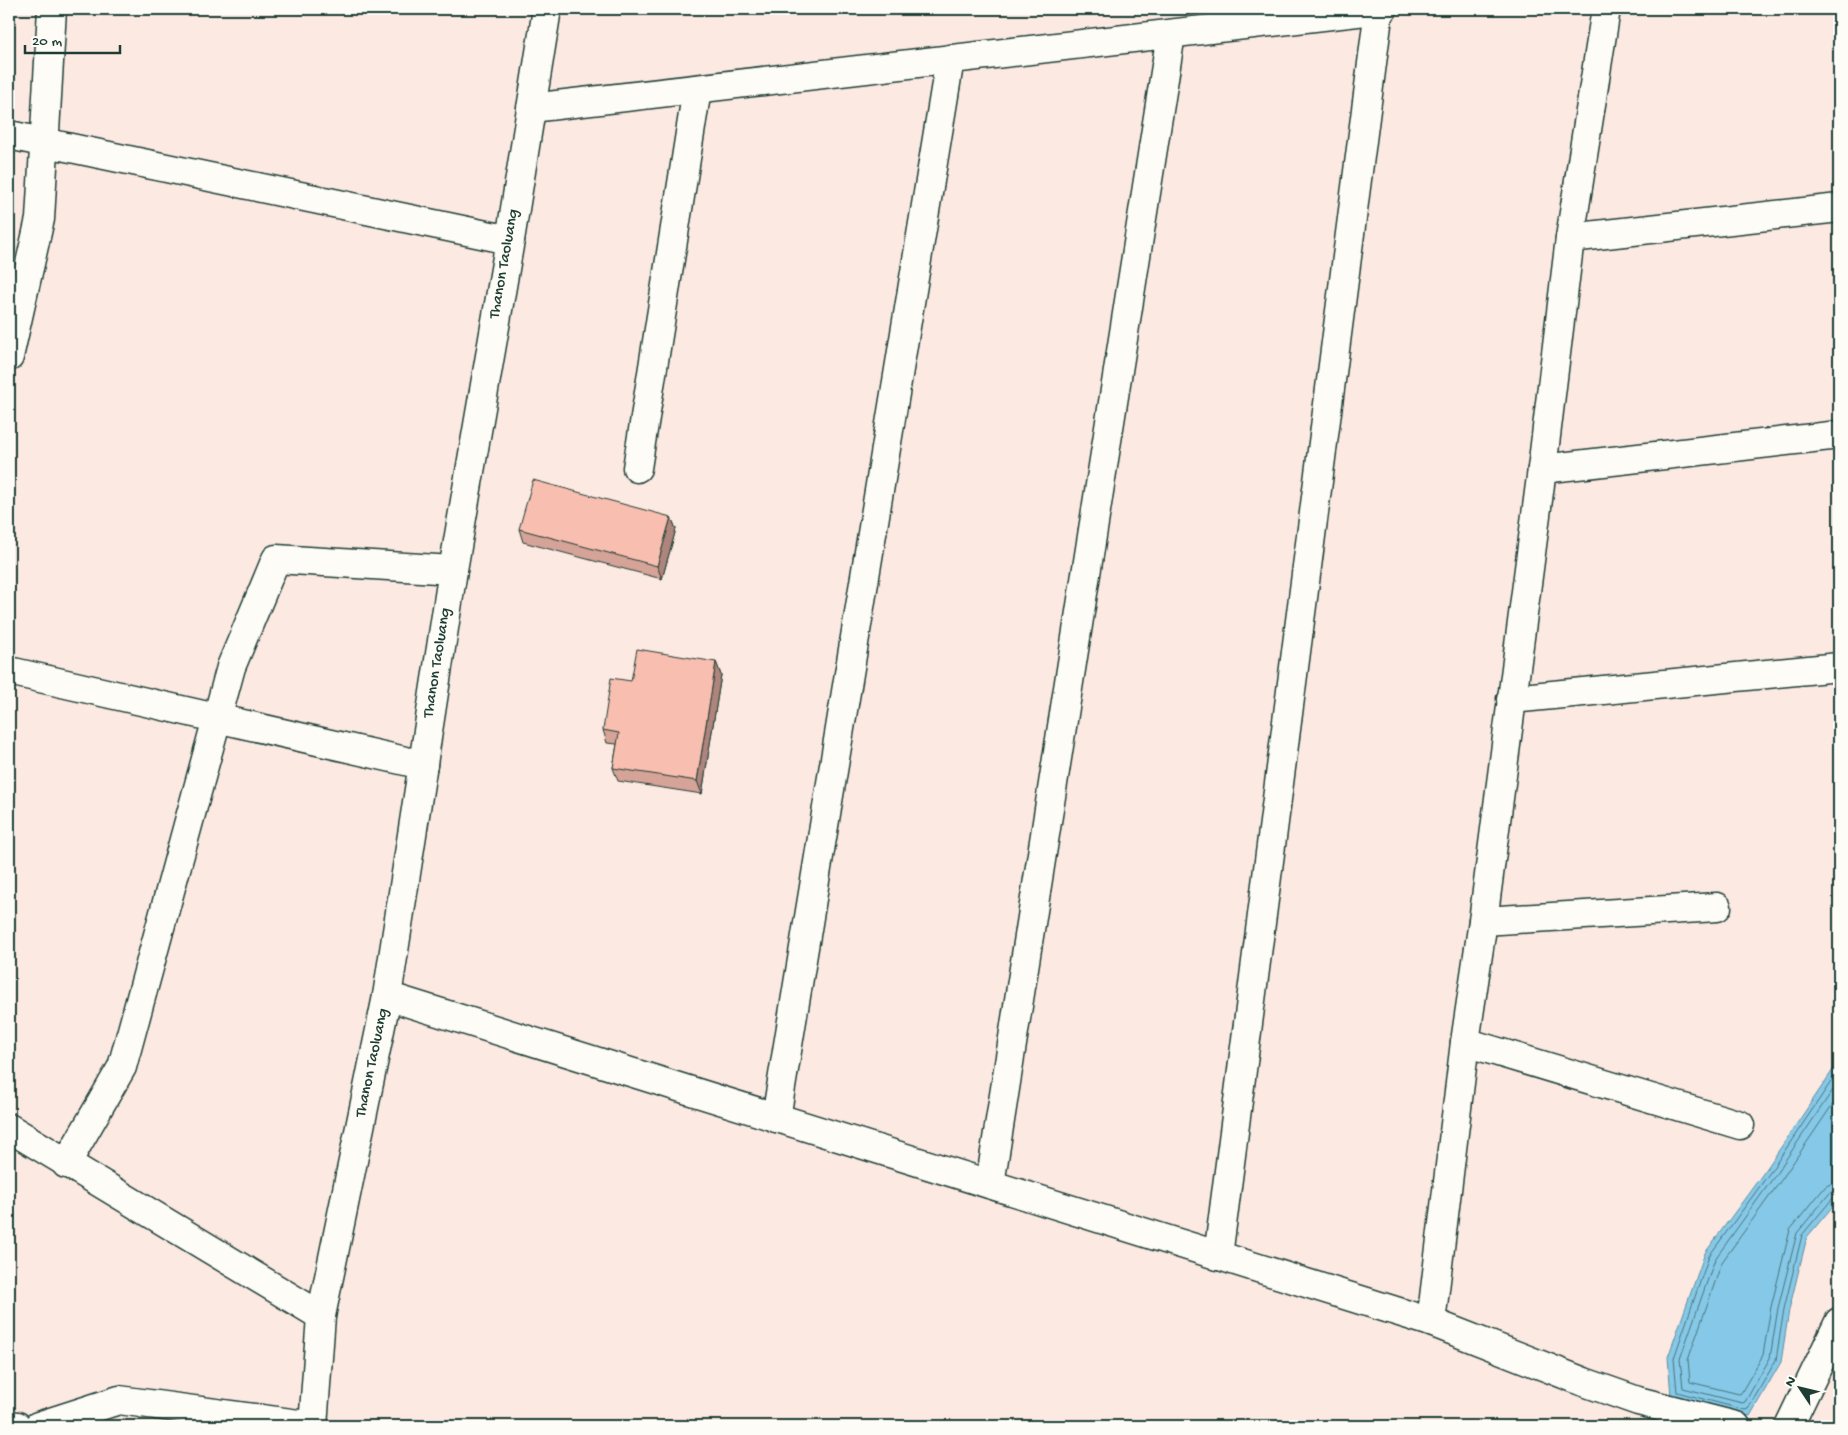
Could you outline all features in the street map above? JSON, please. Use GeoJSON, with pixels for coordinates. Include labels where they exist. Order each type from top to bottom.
{"type":"FeatureCollection","features":[{"type":"Feature","properties":{"kind":"street"},"geometry":{"type":"LineString","coordinates":[[9,357],[40,219],[52,9]]}},
{"type":"Feature","properties":{"kind":"street","name":"Thanon Taoluang"},"geometry":{"type":"LineString","coordinates":[[313,1426],[321,1316],[387,996],[452,570],[510,240],[547,9]]}},
{"type":"Feature","properties":{"kind":"street"},"geometry":{"type":"LineString","coordinates":[[1218,1256],[1379,9]]}},
{"type":"Feature","properties":{"kind":"street"},"geometry":{"type":"LineString","coordinates":[[531,108],[1383,9]]}},
{"type":"Feature","properties":{"kind":"street"},"geometry":{"type":"LineString","coordinates":[[1431,1322],[1465,1042],[1542,469],[1570,238],[1606,9]]}},
{"type":"Feature","properties":{"kind":"street"},"geometry":{"type":"LineString","coordinates":[[990,1184],[1171,34]]}},
{"type":"Feature","properties":{"kind":"street"},"geometry":{"type":"LineString","coordinates":[[776,1118],[950,59]]}},
{"type":"Feature","properties":{"kind":"street"},"geometry":{"type":"LineString","coordinates":[[637,468],[697,89]]}},
{"type":"Feature","properties":{"kind":"street"},"geometry":{"type":"LineString","coordinates":[[9,135],[510,240]]}},
{"type":"Feature","properties":{"kind":"street"},"geometry":{"type":"LineString","coordinates":[[1570,238],[1839,208]]}},
{"type":"Feature","properties":{"kind":"street"},"geometry":{"type":"LineString","coordinates":[[1542,469],[1839,435]]}},
{"type":"Feature","properties":{"kind":"street"},"geometry":{"type":"LineString","coordinates":[[66,1164],[122,1067],[230,667],[276,559],[452,570]]}},
{"type":"Feature","properties":{"kind":"street"},"geometry":{"type":"LineString","coordinates":[[1511,699],[1839,667]]}},
{"type":"Feature","properties":{"kind":"street"},"geometry":{"type":"LineString","coordinates":[[9,671],[422,765]]}},
{"type":"Feature","properties":{"kind":"street"},"geometry":{"type":"LineString","coordinates":[[1482,921],[1716,907]]}},
{"type":"Feature","properties":{"kind":"street"},"geometry":{"type":"LineString","coordinates":[[387,996],[1431,1322],[1584,1382],[1638,1401],[1736,1426]]}},
{"type":"Feature","properties":{"kind":"street"},"geometry":{"type":"LineString","coordinates":[[1465,1042],[1740,1124]]}},
{"type":"Feature","properties":{"kind":"street"},"geometry":{"type":"LineString","coordinates":[[9,1128],[321,1316]]}},
{"type":"Feature","properties":{"kind":"street"},"geometry":{"type":"LineString","coordinates":[[1789,1426],[1839,1322]]}},
{"type":"Feature","properties":{"kind":"street"},"geometry":{"type":"LineString","coordinates":[[38,1426],[119,1400],[313,1426]]}},
{"type":"Feature","properties":{"kind":"street"},"geometry":{"type":"LineString","coordinates":[[9,1425],[17,1426]]}},
{"type":"Feature","properties":{"kind":"water"},"geometry":{"type":"Polygon","coordinates":[[[1839,1061],[1839,1199],[1807,1237],[1789,1310],[1781,1362],[1750,1416],[1671,1397],[1668,1357],[1705,1253],[1767,1168],[1839,1061]]]}},
{"type":"Feature","properties":{"kind":"building"},"geometry":{"type":"Polygon","coordinates":[[[533,480],[671,517],[657,566],[519,529],[533,480]]]}},
{"type":"Feature","properties":{"kind":"building"},"geometry":{"type":"Polygon","coordinates":[[[637,649],[716,662],[697,781],[613,768],[619,733],[603,730],[611,678],[631,681],[637,649]]]}}]}
